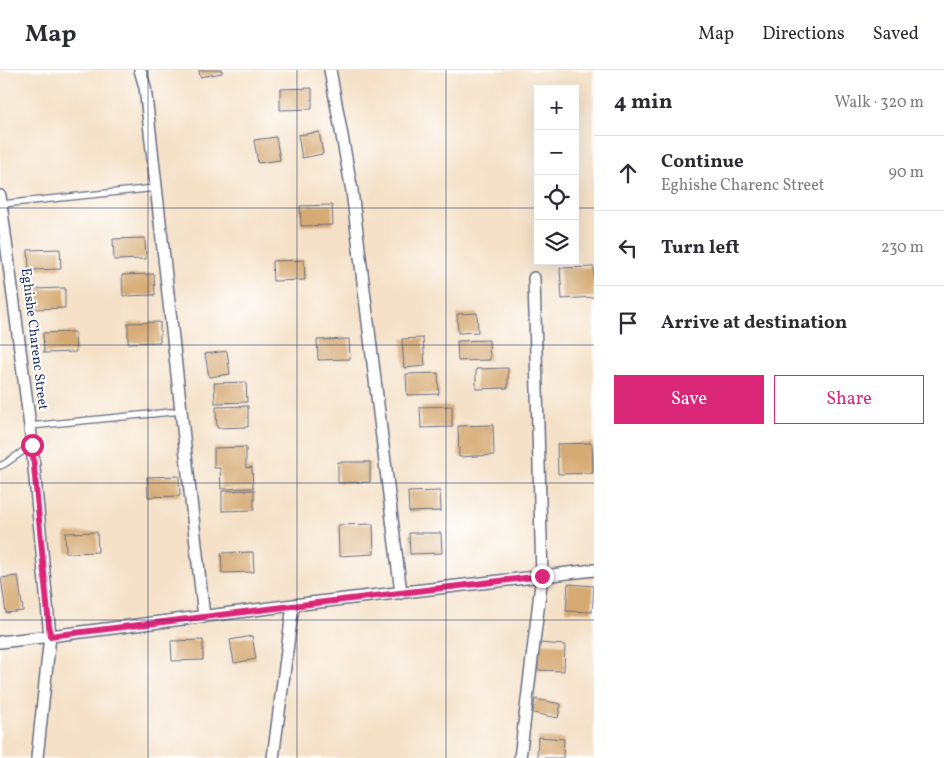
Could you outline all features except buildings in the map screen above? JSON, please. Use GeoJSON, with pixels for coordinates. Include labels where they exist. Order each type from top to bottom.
{"type":"FeatureCollection","features":[{"type":"Feature","properties":{"kind":"street"},"geometry":{"type":"LineString","coordinates":[[140,70],[145,87],[204,617]]}},
{"type":"Feature","properties":{"kind":"street"},"geometry":{"type":"LineString","coordinates":[[330,70],[352,191],[401,593]]}},
{"type":"Feature","properties":{"kind":"street","name":"Eghishe Charenc Street"},"geometry":{"type":"LineString","coordinates":[[1,200],[30,426],[50,636],[37,758]]}},
{"type":"Feature","properties":{"kind":"street"},"geometry":{"type":"LineString","coordinates":[[520,758],[542,576],[534,278]]}},
{"type":"Feature","properties":{"kind":"street"},"geometry":{"type":"LineString","coordinates":[[0,642],[594,570]]}},
{"type":"Feature","properties":{"kind":"street"},"geometry":{"type":"LineString","coordinates":[[273,758],[292,606]]}},
{"type":"Feature","properties":{"kind":"lane"},"geometry":{"type":"LineString","coordinates":[[1,200],[156,188]]}},
{"type":"Feature","properties":{"kind":"lane"},"geometry":{"type":"LineString","coordinates":[[30,426],[181,411]]}},
{"type":"Feature","properties":{"kind":"lane"},"geometry":{"type":"LineString","coordinates":[[0,466],[6,464],[32,445]]}},
{"type":"Feature","properties":{"kind":"route"},"geometry":{"type":"LineString","coordinates":[[32,445],[50,636],[542,576]]}}]}
